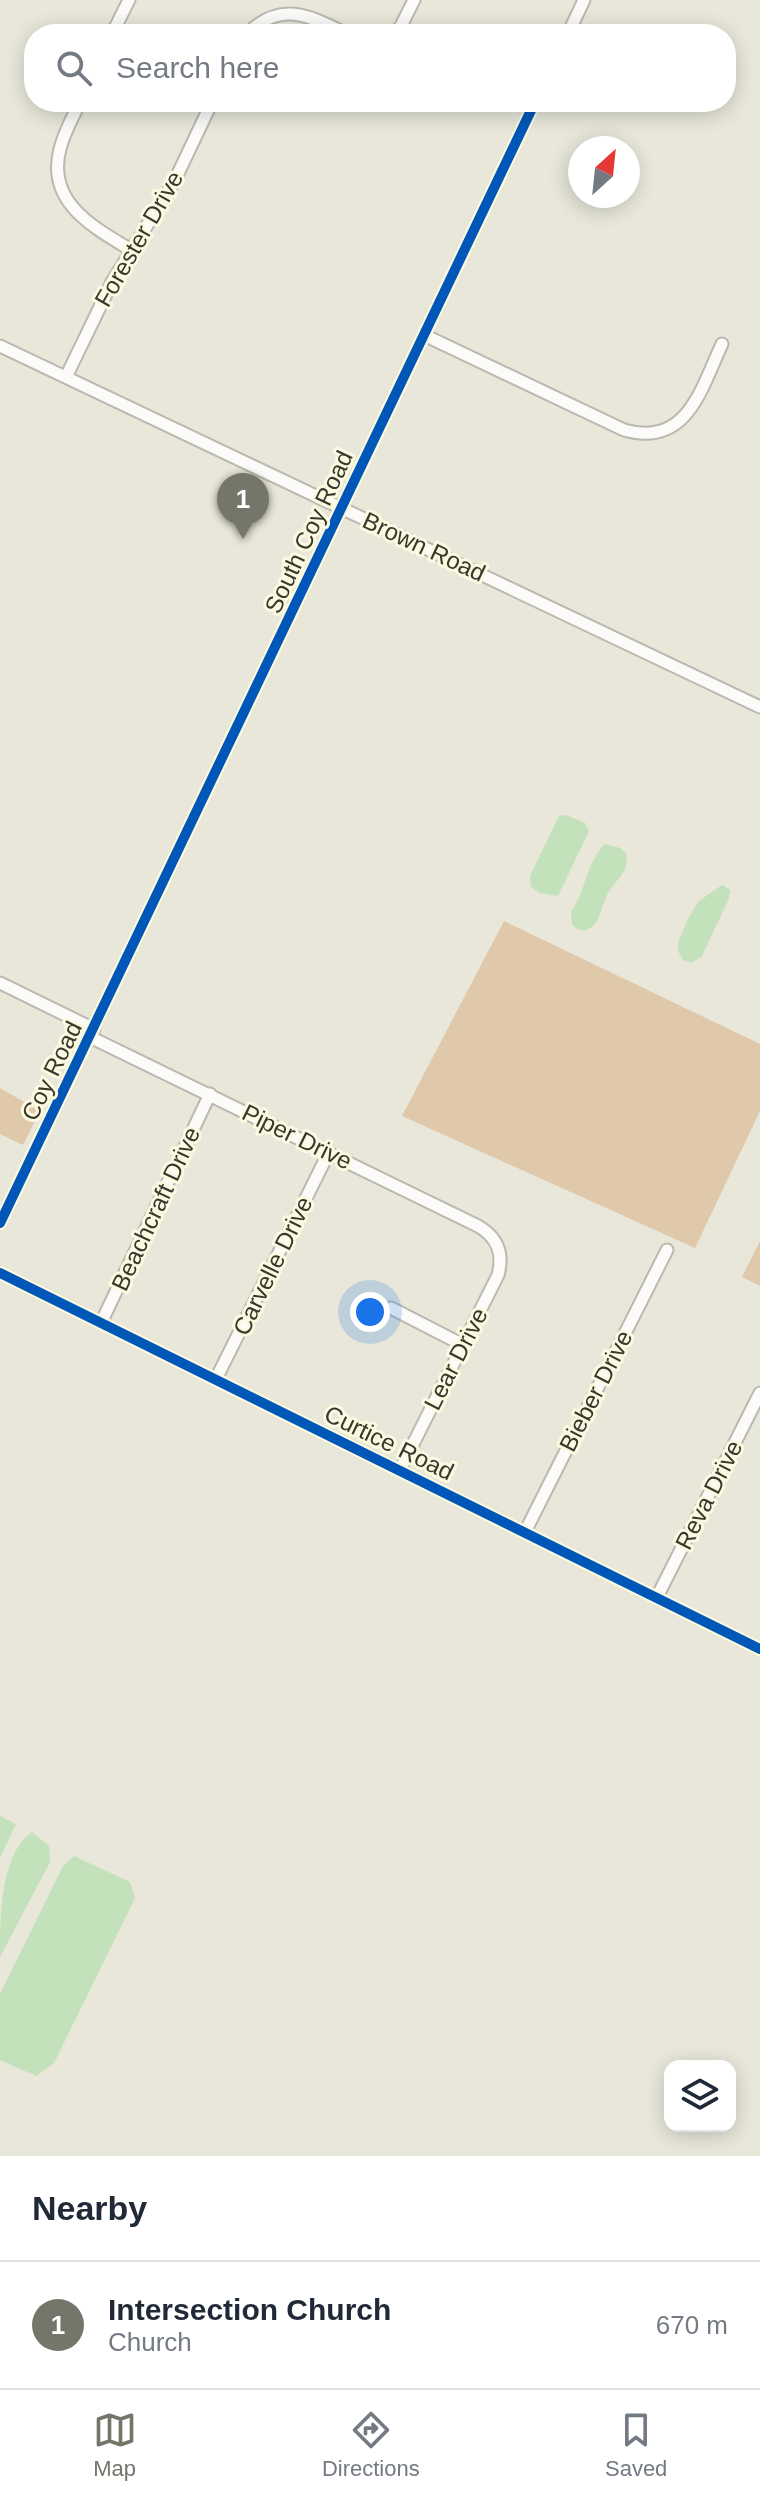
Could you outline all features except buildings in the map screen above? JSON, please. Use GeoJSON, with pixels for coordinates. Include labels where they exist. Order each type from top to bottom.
{"type":"FeatureCollection","features":[{"type":"Feature","properties":{"kind":"street"},"geometry":{"type":"LineString","coordinates":[[117,24],[129,0]]}},
{"type":"Feature","properties":{"kind":"street"},"geometry":{"type":"LineString","coordinates":[[402,24],[414,0]]}},
{"type":"Feature","properties":{"kind":"street"},"geometry":{"type":"LineString","coordinates":[[573,24],[584,0]]}},
{"type":"Feature","properties":{"kind":"street"},"geometry":{"type":"LineString","coordinates":[[260,24],[274,10],[304,15],[324,24]]}},
{"type":"Feature","properties":{"kind":"street"},"geometry":{"type":"LineString","coordinates":[[76,112],[59,153],[58,170],[65,196],[86,222],[131,250]]}},
{"type":"Feature","properties":{"kind":"street","name":"Forester Drive"},"geometry":{"type":"LineString","coordinates":[[66,377],[106,293],[175,180],[207,112]]}},
{"type":"Feature","properties":{"kind":"street","name":"South Coy Road"},"geometry":{"type":"LineString","coordinates":[[118,978],[530,112]]}},
{"type":"Feature","properties":{"kind":"street"},"geometry":{"type":"LineString","coordinates":[[424,335],[624,430],[640,434],[663,431],[684,418],[722,344]]}},
{"type":"Feature","properties":{"kind":"street","name":"Brown Road"},"geometry":{"type":"LineString","coordinates":[[0,346],[760,707]]}},
{"type":"Feature","properties":{"kind":"street","name":"Coy Road"},"geometry":{"type":"LineString","coordinates":[[0,1223],[118,978]]}},
{"type":"Feature","properties":{"kind":"street","name":"Piper Drive"},"geometry":{"type":"LineString","coordinates":[[0,983],[210,1094],[478,1226],[489,1233],[498,1245]]}},
{"type":"Feature","properties":{"kind":"street","name":"Beachcraft Drive"},"geometry":{"type":"LineString","coordinates":[[101,1323],[210,1094]]}},
{"type":"Feature","properties":{"kind":"street","name":"Carvelle Drive"},"geometry":{"type":"LineString","coordinates":[[216,1379],[329,1152]]}},
{"type":"Feature","properties":{"kind":"street","name":"Lear Drive"},"geometry":{"type":"LineString","coordinates":[[400,1470],[498,1275],[501,1262],[498,1245]]}},
{"type":"Feature","properties":{"kind":"street","name":"Bieber Drive"},"geometry":{"type":"LineString","coordinates":[[525,1532],[667,1250]]}},
{"type":"Feature","properties":{"kind":"street","name":"Curtice Road"},"geometry":{"type":"LineString","coordinates":[[0,1273],[760,1649]]}},
{"type":"Feature","properties":{"kind":"street"},"geometry":{"type":"LineString","coordinates":[[391,1308],[463,1345]]}},
{"type":"Feature","properties":{"kind":"street","name":"Reva Drive"},"geometry":{"type":"LineString","coordinates":[[657,1597],[760,1393]]}},
{"type":"Feature","properties":{"kind":"shaded area"},"geometry":{"type":"Polygon","coordinates":[[[566,815],[585,823],[589,831],[558,896],[540,893],[531,887],[530,876],[559,816],[566,815]]]}},
{"type":"Feature","properties":{"kind":"shaded area"},"geometry":{"type":"Polygon","coordinates":[[[605,844],[626,853],[626,865],[608,893],[597,920],[584,931],[572,924],[571,912],[594,860],[605,844]]]}},
{"type":"Feature","properties":{"kind":"shaded area"},"geometry":{"type":"Polygon","coordinates":[[[722,885],[730,890],[729,898],[702,956],[691,963],[683,960],[678,951],[678,942],[689,917],[699,901],[722,885]]]}},
{"type":"Feature","properties":{"kind":"shaded area"},"geometry":{"type":"Polygon","coordinates":[[[504,921],[760,1044],[760,1111],[695,1248],[402,1116],[504,921]]]}},
{"type":"Feature","properties":{"kind":"shaded area"},"geometry":{"type":"Polygon","coordinates":[[[0,1088],[40,1111],[23,1145],[0,1134],[0,1088]]]}},
{"type":"Feature","properties":{"kind":"shaded area"},"geometry":{"type":"Polygon","coordinates":[[[760,1241],[760,1286],[742,1277],[760,1241]]]}},
{"type":"Feature","properties":{"kind":"shaded area"},"geometry":{"type":"Polygon","coordinates":[[[0,1816],[16,1824],[0,1858],[0,1816]]]}},
{"type":"Feature","properties":{"kind":"shaded area"},"geometry":{"type":"Polygon","coordinates":[[[32,1832],[49,1846],[50,1862],[0,1957],[0,1923],[8,1871],[21,1842],[32,1832]]]}},
{"type":"Feature","properties":{"kind":"shaded area"},"geometry":{"type":"Polygon","coordinates":[[[74,1856],[130,1882],[135,1898],[54,2063],[36,2076],[0,2060],[0,1994],[63,1866],[74,1856]]]}},
{"type":"Feature","properties":{"kind":"cycle path"},"geometry":{"type":"LineString","coordinates":[[0,1223],[530,112]]}},
{"type":"Feature","properties":{"kind":"cycle path"},"geometry":{"type":"LineString","coordinates":[[0,1273],[760,1649]]}},
{"type":"Feature","properties":{"kind":"place","name":"Intersection Church"},"geometry":{"type":"Point","coordinates":[243,539]}}]}
